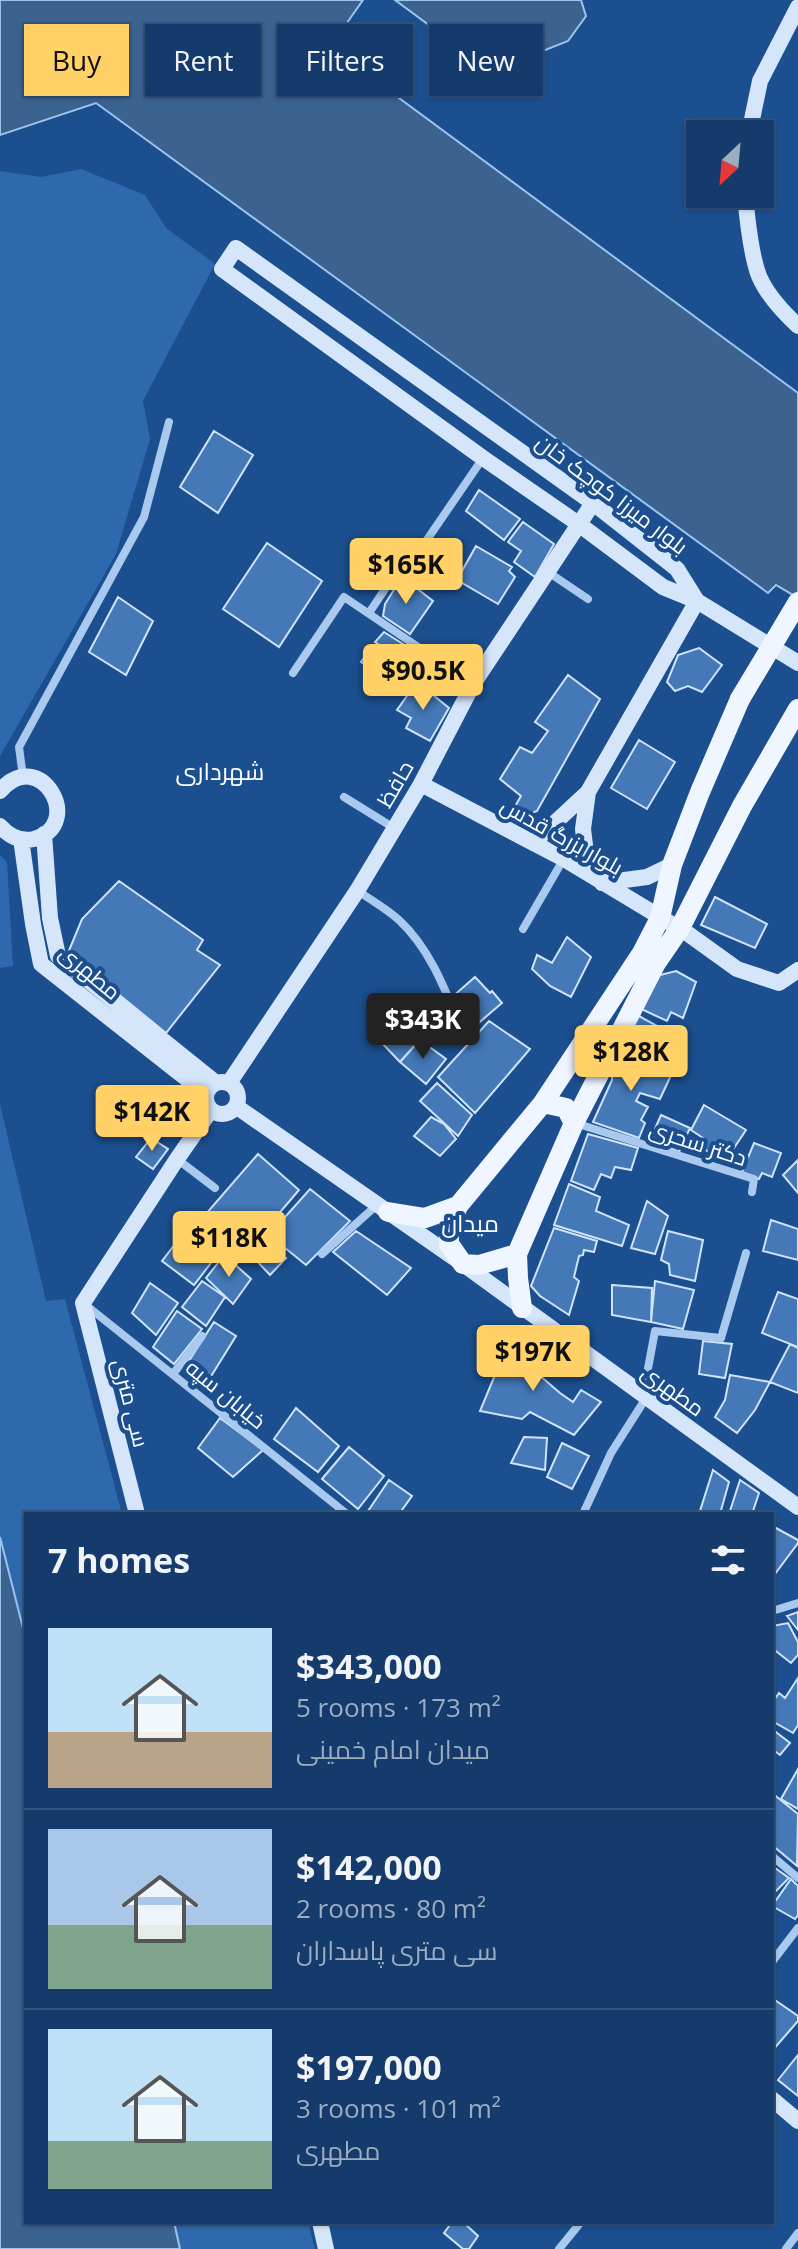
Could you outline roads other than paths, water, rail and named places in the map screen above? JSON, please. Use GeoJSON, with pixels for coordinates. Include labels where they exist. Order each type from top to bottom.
{"type":"FeatureCollection","features":[{"type":"Feature","properties":{"kind":"main road"},"geometry":{"type":"LineString","coordinates":[[517,1254],[479,1265],[463,1264],[449,1244],[449,1227],[458,1206],[543,1103],[642,953],[660,918],[672,865],[740,699],[798,602]]}},
{"type":"Feature","properties":{"kind":"main road"},"geometry":{"type":"LineString","coordinates":[[522,1308],[517,1254],[574,1123],[656,963],[680,928],[742,806],[794,716]]}},
{"type":"Feature","properties":{"kind":"main road"},"geometry":{"type":"LineString","coordinates":[[543,1103],[566,1108],[574,1123]]}},
{"type":"Feature","properties":{"kind":"main road"},"geometry":{"type":"LineString","coordinates":[[383,1208],[425,1218],[458,1206]]}},
{"type":"Feature","properties":{"kind":"street"},"geometry":{"type":"LineString","coordinates":[[752,120],[760,81],[798,7]]}},
{"type":"Feature","properties":{"kind":"street"},"geometry":{"type":"LineString","coordinates":[[746,208],[759,276],[781,310],[798,326]]}},
{"type":"Feature","properties":{"kind":"street","name":"بلوار میرزا کوچک خان"},"geometry":{"type":"LineString","coordinates":[[236,248],[593,503],[677,569],[697,601],[663,587],[222,269],[236,248]]}},
{"type":"Feature","properties":{"kind":"street"},"geometry":{"type":"LineString","coordinates":[[307,332],[323,310]]}},
{"type":"Feature","properties":{"kind":"street"},"geometry":{"type":"LineString","coordinates":[[390,391],[405,369]]}},
{"type":"Feature","properties":{"kind":"street"},"geometry":{"type":"LineString","coordinates":[[23,777],[19,747],[144,517],[169,422]]}},
{"type":"Feature","properties":{"kind":"street"},"geometry":{"type":"LineString","coordinates":[[369,613],[397,571],[409,566],[498,436]]}},
{"type":"Feature","properties":{"kind":"street","name":"حافظ"},"geometry":{"type":"LineString","coordinates":[[83,1303],[177,1159],[216,1092],[357,891],[421,784],[473,684],[593,503]]}},
{"type":"Feature","properties":{"kind":"street"},"geometry":{"type":"LineString","coordinates":[[548,572],[588,599]]}},
{"type":"Feature","properties":{"kind":"street"},"geometry":{"type":"LineString","coordinates":[[293,673],[344,597],[473,684]]}},
{"type":"Feature","properties":{"kind":"street"},"geometry":{"type":"LineString","coordinates":[[533,843],[588,792],[697,601],[798,663]]}},
{"type":"Feature","properties":{"kind":"street"},"geometry":{"type":"LineString","coordinates":[[0,791],[8,783],[31,777],[46,784],[55,797],[57,813],[50,828],[37,838],[21,839],[6,833],[0,826]]}},
{"type":"Feature","properties":{"kind":"street","name":"بلوار بزرگ قدس"},"geometry":{"type":"LineString","coordinates":[[421,784],[564,859],[680,928],[737,969],[779,983],[798,970]]}},
{"type":"Feature","properties":{"kind":"street"},"geometry":{"type":"LineString","coordinates":[[588,792],[583,829],[586,853],[602,883],[647,877],[672,865]]}},
{"type":"Feature","properties":{"kind":"street"},"geometry":{"type":"LineString","coordinates":[[344,797],[394,829]]}},
{"type":"Feature","properties":{"kind":"street","name":"مطهری"},"geometry":{"type":"LineString","coordinates":[[44,834],[50,918],[58,956],[216,1092]]}},
{"type":"Feature","properties":{"kind":"street","name":"مطهری"},"geometry":{"type":"LineString","coordinates":[[21,839],[41,964],[216,1092]]}},
{"type":"Feature","properties":{"kind":"street"},"geometry":{"type":"LineString","coordinates":[[523,929],[564,859]]}},
{"type":"Feature","properties":{"kind":"street"},"geometry":{"type":"LineString","coordinates":[[357,891],[398,918],[426,952],[458,1021]]}},
{"type":"Feature","properties":{"kind":"street"},"geometry":{"type":"LineString","coordinates":[[216,1092],[238,1093],[237,1107],[225,1115],[216,1092]]}},
{"type":"Feature","properties":{"kind":"street"},"geometry":{"type":"LineString","coordinates":[[237,1107],[463,1264]]}},
{"type":"Feature","properties":{"kind":"street","name":"دکتر سحری"},"geometry":{"type":"LineString","coordinates":[[574,1123],[754,1179],[752,1192]]}},
{"type":"Feature","properties":{"kind":"street"},"geometry":{"type":"LineString","coordinates":[[177,1159],[215,1188]]}},
{"type":"Feature","properties":{"kind":"street"},"geometry":{"type":"LineString","coordinates":[[322,1254],[383,1208]]}},
{"type":"Feature","properties":{"kind":"street"},"geometry":{"type":"LineString","coordinates":[[584,1512],[611,1453],[644,1397],[655,1331],[721,1338],[746,1253]]}},
{"type":"Feature","properties":{"kind":"street","name":"مطهری"},"geometry":{"type":"LineString","coordinates":[[463,1264],[798,1507]]}},
{"type":"Feature","properties":{"kind":"street","name":"خیابان سپه"},"geometry":{"type":"LineString","coordinates":[[83,1303],[345,1512]]}},
{"type":"Feature","properties":{"kind":"street","name":"سی متری"},"geometry":{"type":"LineString","coordinates":[[83,1303],[136,1512]]}},
{"type":"Feature","properties":{"kind":"street"},"geometry":{"type":"LineString","coordinates":[[173,1374],[202,1336]]}},
{"type":"Feature","properties":{"kind":"street"},"geometry":{"type":"LineString","coordinates":[[774,1610],[798,1603]]}},
{"type":"Feature","properties":{"kind":"street"},"geometry":{"type":"LineString","coordinates":[[774,1858],[798,1878]]}},
{"type":"Feature","properties":{"kind":"street"},"geometry":{"type":"LineString","coordinates":[[774,1959],[798,1928]]}},
{"type":"Feature","properties":{"kind":"street"},"geometry":{"type":"LineString","coordinates":[[774,2101],[798,2121]]}},
{"type":"Feature","properties":{"kind":"street"},"geometry":{"type":"LineString","coordinates":[[559,2249],[579,2224]]}},
{"type":"Feature","properties":{"kind":"street"},"geometry":{"type":"LineString","coordinates":[[786,2249],[798,2233]]}},
{"type":"Feature","properties":{"kind":"district","name":"شهرداری"},"geometry":{"type":"Point","coordinates":[220,772]}},
{"type":"Feature","properties":{"kind":"district","name":"میدان"},"geometry":{"type":"Point","coordinates":[470,1224]}}]}
